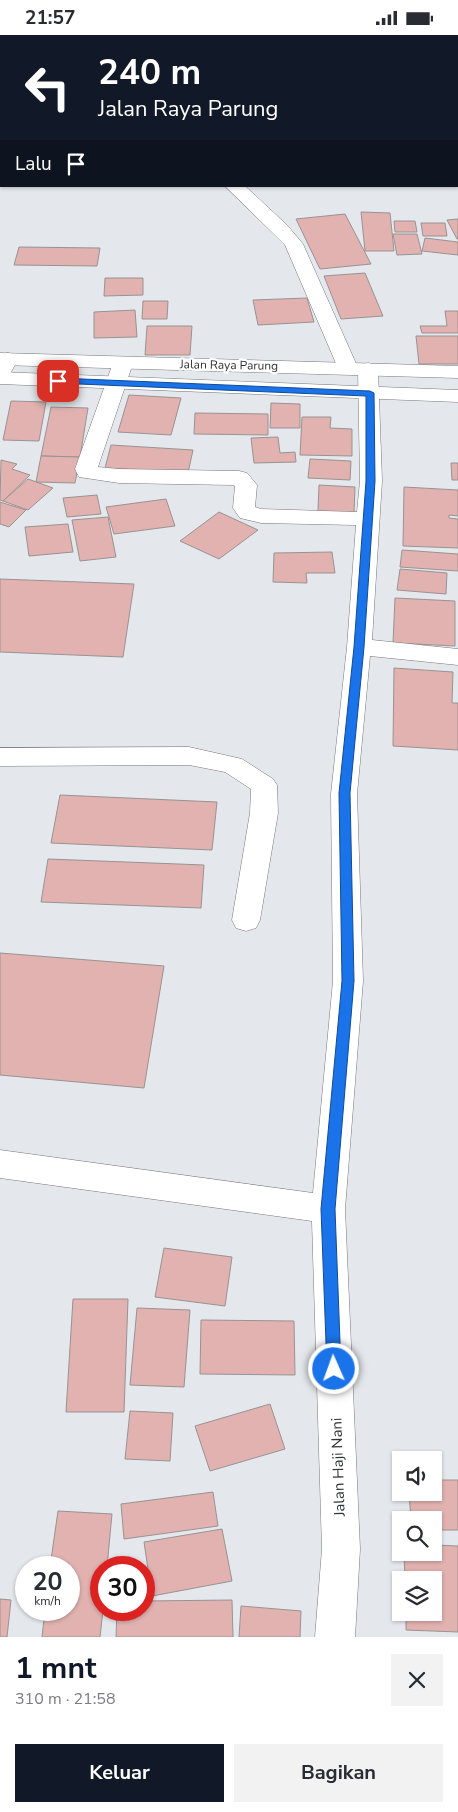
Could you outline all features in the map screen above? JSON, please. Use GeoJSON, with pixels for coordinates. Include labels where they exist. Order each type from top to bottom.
{"type":"FeatureCollection","features":[{"type":"Feature","properties":{"kind":"main road","name":"Jalan Haji Nani"},"geometry":{"type":"LineString","coordinates":[[235,187],[281,229],[294,244],[332,333],[362,377],[371,481],[359,647],[344,793],[348,981],[328,1209],[341,1549],[335,1637]]}},
{"type":"Feature","properties":{"kind":"main road","name":"Jalan Raya Parung"},"geometry":{"type":"LineString","coordinates":[[2,368],[123,363],[362,377],[458,396]]}},
{"type":"Feature","properties":{"kind":"main road"},"geometry":{"type":"LineString","coordinates":[[123,363],[86,469],[87,472],[119,476],[239,479],[246,485],[244,508],[248,513],[261,516],[367,519]]}},
{"type":"Feature","properties":{"kind":"main road","name":"Jalan Raya Parung"},"geometry":{"type":"LineString","coordinates":[[2,368],[117,383],[362,377],[458,372]]}},
{"type":"Feature","properties":{"kind":"main road"},"geometry":{"type":"LineString","coordinates":[[359,647],[458,657]]}},
{"type":"Feature","properties":{"kind":"main road"},"geometry":{"type":"LineString","coordinates":[[0,757],[189,756],[233,765],[264,785],[264,813],[246,919]]}},
{"type":"Feature","properties":{"kind":"main road"},"geometry":{"type":"LineString","coordinates":[[0,1164],[328,1209]]}},
{"type":"Feature","properties":{"kind":"building"},"geometry":{"type":"Polygon","coordinates":[[[361,212],[390,213],[394,251],[365,251],[361,212]]]}},
{"type":"Feature","properties":{"kind":"building"},"geometry":{"type":"Polygon","coordinates":[[[345,214],[371,264],[320,269],[296,219],[345,214]]]}},
{"type":"Feature","properties":{"kind":"building"},"geometry":{"type":"Polygon","coordinates":[[[458,219],[458,239],[457,239],[447,220],[458,219]]]}},
{"type":"Feature","properties":{"kind":"building"},"geometry":{"type":"Polygon","coordinates":[[[394,221],[415,221],[417,232],[395,232],[394,221]]]}},
{"type":"Feature","properties":{"kind":"building"},"geometry":{"type":"Polygon","coordinates":[[[421,223],[445,223],[447,236],[423,236],[421,223]]]}},
{"type":"Feature","properties":{"kind":"building"},"geometry":{"type":"Polygon","coordinates":[[[393,234],[417,234],[422,254],[397,255],[393,234]]]}},
{"type":"Feature","properties":{"kind":"building"},"geometry":{"type":"Polygon","coordinates":[[[425,238],[458,242],[458,255],[422,251],[425,238]]]}},
{"type":"Feature","properties":{"kind":"building"},"geometry":{"type":"Polygon","coordinates":[[[19,247],[100,248],[97,266],[14,265],[19,247]]]}},
{"type":"Feature","properties":{"kind":"building"},"geometry":{"type":"Polygon","coordinates":[[[365,273],[383,316],[341,319],[324,276],[365,273]]]}},
{"type":"Feature","properties":{"kind":"building"},"geometry":{"type":"Polygon","coordinates":[[[105,278],[143,278],[143,295],[104,296],[105,278]]]}},
{"type":"Feature","properties":{"kind":"building"},"geometry":{"type":"Polygon","coordinates":[[[307,298],[314,322],[258,325],[253,300],[307,298]]]}},
{"type":"Feature","properties":{"kind":"building"},"geometry":{"type":"Polygon","coordinates":[[[143,301],[168,301],[167,319],[142,319],[143,301]]]}},
{"type":"Feature","properties":{"kind":"building"},"geometry":{"type":"Polygon","coordinates":[[[135,310],[137,337],[94,338],[94,312],[135,310]]]}},
{"type":"Feature","properties":{"kind":"building"},"geometry":{"type":"Polygon","coordinates":[[[445,311],[458,311],[458,333],[422,333],[420,326],[447,326],[445,311]]]}},
{"type":"Feature","properties":{"kind":"building"},"geometry":{"type":"Polygon","coordinates":[[[147,326],[192,326],[190,355],[145,355],[147,326]]]}},
{"type":"Feature","properties":{"kind":"building"},"geometry":{"type":"Polygon","coordinates":[[[416,336],[458,336],[458,364],[419,364],[416,336]]]}},
{"type":"Feature","properties":{"kind":"building"},"geometry":{"type":"Polygon","coordinates":[[[129,395],[181,398],[171,435],[118,432],[129,395]]]}},
{"type":"Feature","properties":{"kind":"building"},"geometry":{"type":"Polygon","coordinates":[[[11,401],[46,402],[39,441],[3,440],[11,401]]]}},
{"type":"Feature","properties":{"kind":"building"},"geometry":{"type":"Polygon","coordinates":[[[271,403],[300,404],[300,428],[270,428],[271,403]]]}},
{"type":"Feature","properties":{"kind":"building"},"geometry":{"type":"Polygon","coordinates":[[[51,407],[88,408],[80,457],[41,456],[51,407]]]}},
{"type":"Feature","properties":{"kind":"building"},"geometry":{"type":"Polygon","coordinates":[[[195,413],[268,414],[268,435],[194,434],[195,413]]]}},
{"type":"Feature","properties":{"kind":"building"},"geometry":{"type":"Polygon","coordinates":[[[302,417],[331,417],[330,428],[352,429],[352,456],[300,455],[302,417]]]}},
{"type":"Feature","properties":{"kind":"building"},"geometry":{"type":"Polygon","coordinates":[[[278,437],[280,453],[295,452],[296,462],[254,463],[251,438],[278,437]]]}},
{"type":"Feature","properties":{"kind":"building"},"geometry":{"type":"Polygon","coordinates":[[[111,445],[193,450],[188,473],[105,468],[111,445]]]}},
{"type":"Feature","properties":{"kind":"building"},"geometry":{"type":"Polygon","coordinates":[[[41,456],[80,457],[75,483],[36,482],[41,456]]]}},
{"type":"Feature","properties":{"kind":"building"},"geometry":{"type":"Polygon","coordinates":[[[310,459],[351,461],[350,480],[308,478],[310,459]]]}},
{"type":"Feature","properties":{"kind":"building"},"geometry":{"type":"Polygon","coordinates":[[[1,460],[17,464],[12,469],[30,475],[3,501],[0,500],[1,460]]]}},
{"type":"Feature","properties":{"kind":"building"},"geometry":{"type":"Polygon","coordinates":[[[451,463],[458,463],[458,480],[452,480],[451,463]]]}},
{"type":"Feature","properties":{"kind":"building"},"geometry":{"type":"Polygon","coordinates":[[[28,479],[53,488],[28,510],[3,501],[28,479]]]}},
{"type":"Feature","properties":{"kind":"building"},"geometry":{"type":"Polygon","coordinates":[[[319,485],[355,487],[354,513],[318,511],[319,485]]]}},
{"type":"Feature","properties":{"kind":"building"},"geometry":{"type":"Polygon","coordinates":[[[404,487],[458,490],[458,516],[449,515],[449,518],[458,519],[458,548],[403,546],[404,487]]]}},
{"type":"Feature","properties":{"kind":"building"},"geometry":{"type":"Polygon","coordinates":[[[97,495],[101,514],[67,517],[63,498],[97,495]]]}},
{"type":"Feature","properties":{"kind":"building"},"geometry":{"type":"Polygon","coordinates":[[[166,499],[175,526],[114,534],[106,507],[166,499]]]}},
{"type":"Feature","properties":{"kind":"building"},"geometry":{"type":"Polygon","coordinates":[[[0,502],[26,510],[9,527],[0,524],[0,502]]]}},
{"type":"Feature","properties":{"kind":"building"},"geometry":{"type":"Polygon","coordinates":[[[219,512],[258,530],[219,559],[180,541],[219,512]]]}},
{"type":"Feature","properties":{"kind":"building"},"geometry":{"type":"Polygon","coordinates":[[[108,517],[116,557],[80,561],[72,520],[108,517]]]}},
{"type":"Feature","properties":{"kind":"building"},"geometry":{"type":"Polygon","coordinates":[[[68,524],[73,552],[29,556],[25,527],[68,524]]]}},
{"type":"Feature","properties":{"kind":"building"},"geometry":{"type":"Polygon","coordinates":[[[402,550],[458,554],[458,571],[400,567],[402,550]]]}},
{"type":"Feature","properties":{"kind":"building"},"geometry":{"type":"Polygon","coordinates":[[[332,552],[335,573],[306,573],[307,583],[273,582],[274,553],[332,552]]]}},
{"type":"Feature","properties":{"kind":"building"},"geometry":{"type":"Polygon","coordinates":[[[400,569],[447,573],[446,594],[397,590],[400,569]]]}},
{"type":"Feature","properties":{"kind":"building"},"geometry":{"type":"Polygon","coordinates":[[[0,579],[134,584],[123,657],[0,652],[0,579]]]}},
{"type":"Feature","properties":{"kind":"building"},"geometry":{"type":"Polygon","coordinates":[[[395,598],[455,601],[455,646],[393,643],[395,598]]]}},
{"type":"Feature","properties":{"kind":"building"},"geometry":{"type":"Polygon","coordinates":[[[394,668],[453,672],[452,703],[458,703],[458,750],[393,746],[394,668]]]}},
{"type":"Feature","properties":{"kind":"building"},"geometry":{"type":"Polygon","coordinates":[[[60,795],[217,802],[212,850],[51,843],[60,795]]]}},
{"type":"Feature","properties":{"kind":"building"},"geometry":{"type":"Polygon","coordinates":[[[48,859],[204,865],[201,908],[41,902],[48,859]]]}},
{"type":"Feature","properties":{"kind":"building"},"geometry":{"type":"Polygon","coordinates":[[[0,953],[164,966],[144,1088],[0,1075],[0,953]]]}},
{"type":"Feature","properties":{"kind":"building"},"geometry":{"type":"Polygon","coordinates":[[[164,1248],[232,1257],[225,1306],[155,1297],[164,1248]]]}},
{"type":"Feature","properties":{"kind":"building"},"geometry":{"type":"Polygon","coordinates":[[[73,1299],[128,1299],[124,1412],[66,1412],[73,1299]]]}},
{"type":"Feature","properties":{"kind":"building"},"geometry":{"type":"Polygon","coordinates":[[[137,1308],[190,1310],[184,1387],[130,1385],[137,1308]]]}},
{"type":"Feature","properties":{"kind":"building"},"geometry":{"type":"Polygon","coordinates":[[[201,1320],[294,1321],[295,1375],[200,1374],[201,1320]]]}},
{"type":"Feature","properties":{"kind":"building"},"geometry":{"type":"Polygon","coordinates":[[[270,1404],[285,1449],[210,1471],[195,1426],[270,1404]]]}},
{"type":"Feature","properties":{"kind":"building"},"geometry":{"type":"Polygon","coordinates":[[[130,1411],[173,1413],[170,1461],[125,1459],[130,1411]]]}},
{"type":"Feature","properties":{"kind":"building"},"geometry":{"type":"Polygon","coordinates":[[[442,1480],[458,1480],[458,1530],[442,1530],[442,1511],[410,1511],[410,1501],[442,1501],[442,1480]]]}},
{"type":"Feature","properties":{"kind":"building"},"geometry":{"type":"Polygon","coordinates":[[[213,1492],[218,1526],[124,1539],[121,1504],[213,1492]]]}},
{"type":"Feature","properties":{"kind":"building"},"geometry":{"type":"Polygon","coordinates":[[[58,1511],[112,1514],[108,1556],[90,1556],[90,1621],[102,1621],[100,1637],[42,1637],[44,1621],[80,1621],[80,1556],[52,1556],[58,1511]]]}},
{"type":"Feature","properties":{"kind":"building"},"geometry":{"type":"Polygon","coordinates":[[[222,1529],[232,1581],[155,1595],[155,1556],[146,1556],[144,1542],[222,1529]]]}},
{"type":"Feature","properties":{"kind":"building"},"geometry":{"type":"Polygon","coordinates":[[[442,1545],[458,1546],[458,1632],[406,1630],[406,1621],[442,1621],[442,1571],[405,1571],[404,1561],[442,1561],[442,1545]]]}},
{"type":"Feature","properties":{"kind":"building"},"geometry":{"type":"Polygon","coordinates":[[[0,1599],[11,1600],[7,1637],[0,1637],[0,1599]]]}},
{"type":"Feature","properties":{"kind":"building"},"geometry":{"type":"Polygon","coordinates":[[[232,1600],[233,1637],[116,1637],[117,1621],[155,1621],[155,1601],[232,1600]]]}},
{"type":"Feature","properties":{"kind":"building"},"geometry":{"type":"Polygon","coordinates":[[[241,1606],[301,1611],[300,1637],[239,1637],[241,1606]]]}},
{"type":"Feature","properties":{"kind":"route"},"geometry":{"type":"LineString","coordinates":[[58,381],[370,393],[371,481],[359,647],[344,793],[348,981],[328,1209],[334,1369]]}}]}
